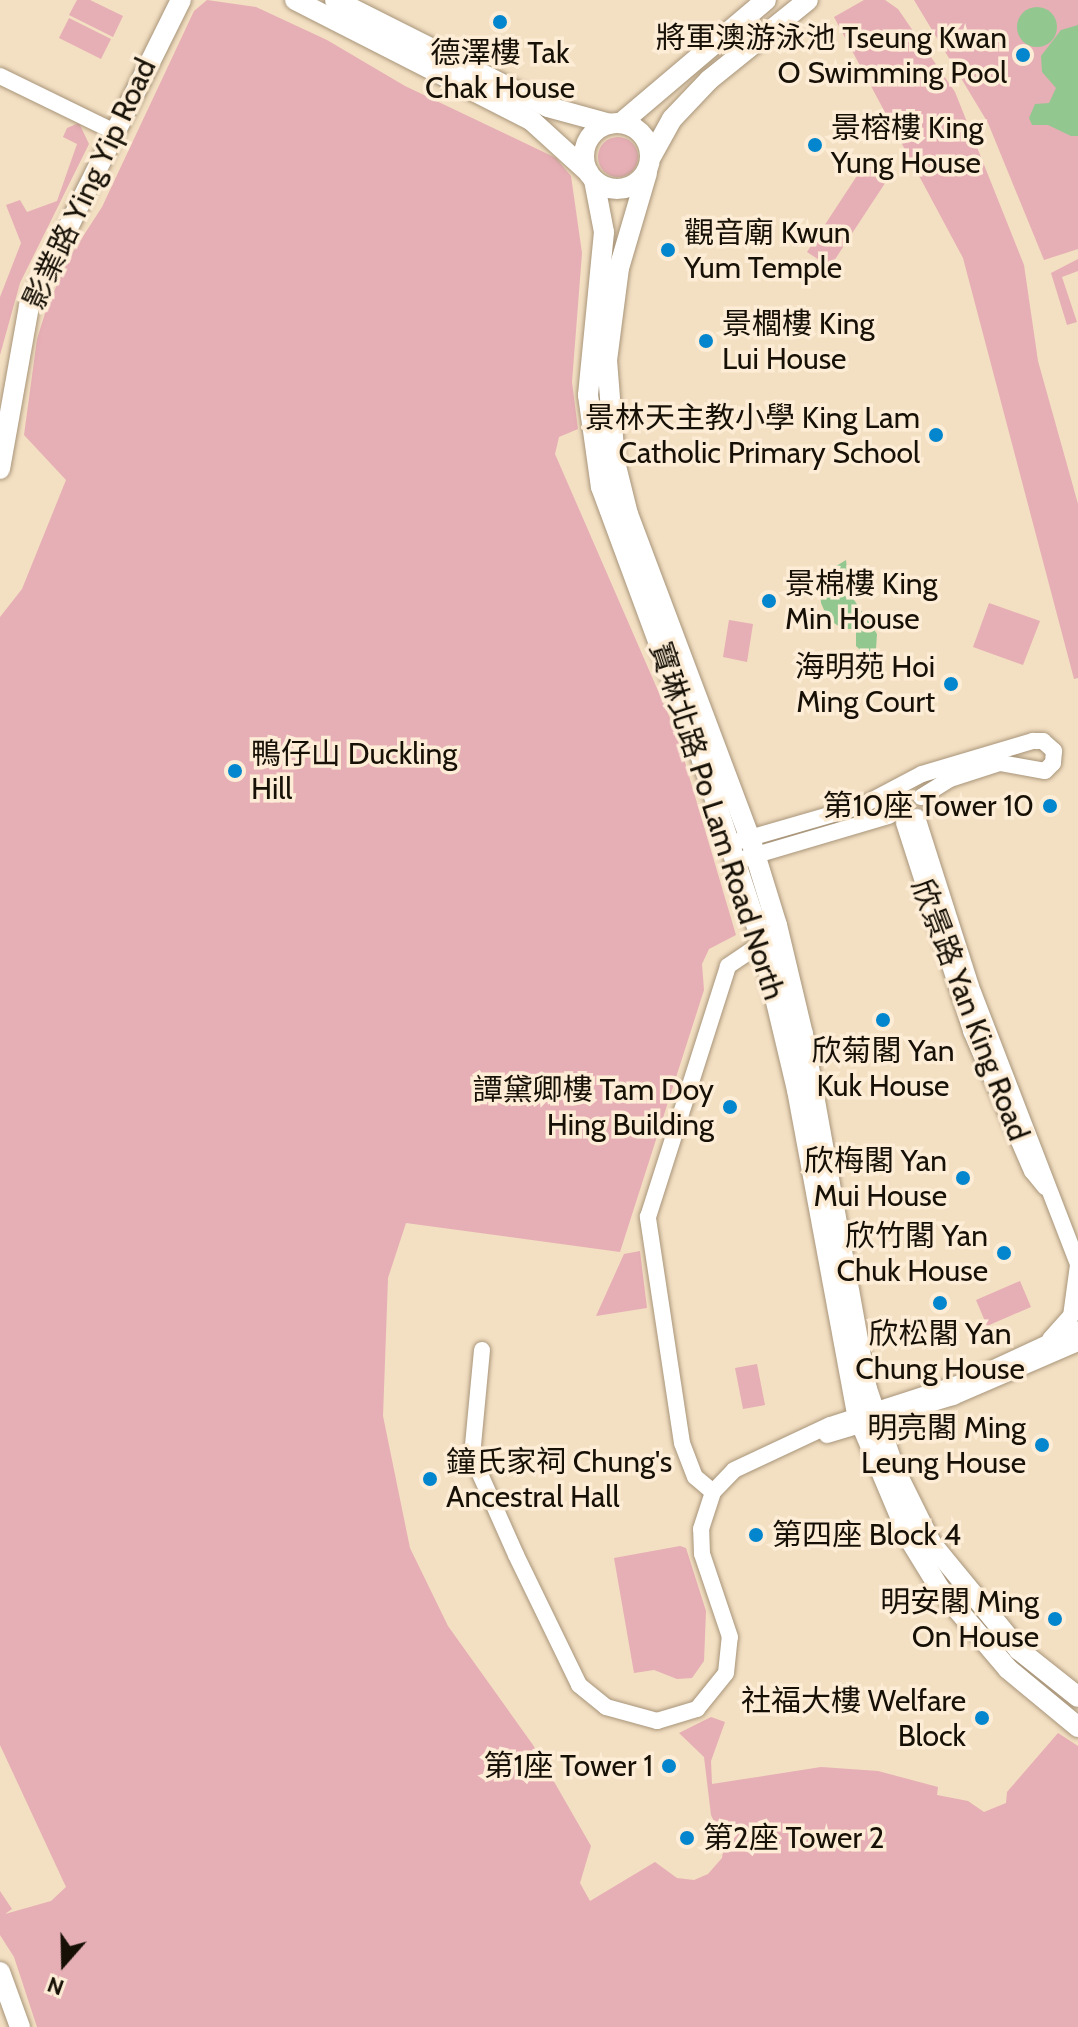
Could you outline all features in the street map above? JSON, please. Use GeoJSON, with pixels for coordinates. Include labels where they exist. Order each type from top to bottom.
{"type":"FeatureCollection","features":[{"type":"Feature","properties":{"kind":"main road","name":"影業路 Ying Yip Road"},"geometry":{"type":"LineString","coordinates":[[0,469],[29,306],[180,0]]}},
{"type":"Feature","properties":{"kind":"main road"},"geometry":{"type":"LineString","coordinates":[[295,0],[532,121],[591,176],[621,190],[649,165],[639,131],[548,107],[335,0]]}},
{"type":"Feature","properties":{"kind":"main road"},"geometry":{"type":"LineString","coordinates":[[591,176],[584,158],[588,140],[615,124],[766,0]]}},
{"type":"Feature","properties":{"kind":"main road","name":"寶琳北路 Po Lam Road North"},"geometry":{"type":"LineString","coordinates":[[808,0],[709,80],[672,119],[649,165],[619,268],[607,360],[615,462],[803,1034],[867,1418],[931,1543],[1019,1650],[1078,1697]]}},
{"type":"Feature","properties":{"kind":"main road","name":"寶琳北路 Po Lam Road North"},"geometry":{"type":"LineString","coordinates":[[591,176],[604,232],[587,360],[588,395],[601,487],[743,850],[867,1418],[910,1540],[940,1589],[1008,1669],[1078,1727]]}},
{"type":"Feature","properties":{"kind":"main road"},"geometry":{"type":"LineString","coordinates":[[0,1972],[5,2002],[20,2027]]}},
{"type":"Feature","properties":{"kind":"street"},"geometry":{"type":"LineString","coordinates":[[0,76],[115,132]]}},
{"type":"Feature","properties":{"kind":"street"},"geometry":{"type":"LineString","coordinates":[[1033,741],[1043,741],[1054,751],[1053,763],[1045,771],[1018,763],[950,779],[921,797],[903,819],[743,850],[886,797],[922,774],[1033,741]]}},
{"type":"Feature","properties":{"kind":"street"},"geometry":{"type":"LineString","coordinates":[[999,775],[1018,763]]}},
{"type":"Feature","properties":{"kind":"street"},"geometry":{"type":"LineString","coordinates":[[901,786],[921,797]]}},
{"type":"Feature","properties":{"kind":"street","name":"欣景路 Yan King Road"},"geometry":{"type":"LineString","coordinates":[[886,797],[903,819],[971,1031],[1032,1171],[1048,1191],[1078,1264],[1071,1316],[1047,1343]]}},
{"type":"Feature","properties":{"kind":"street"},"geometry":{"type":"LineString","coordinates":[[713,1492],[695,1477],[681,1441],[648,1217],[728,966],[762,943]]}},
{"type":"Feature","properties":{"kind":"street"},"geometry":{"type":"LineString","coordinates":[[482,1350],[472,1456],[573,1675],[587,1694],[606,1707],[648,1721],[677,1719],[705,1703],[723,1681],[730,1637],[701,1543],[713,1492],[745,1462],[966,1381],[1078,1329]]}},
{"type":"Feature","properties":{"kind":"street"},"geometry":{"type":"LineString","coordinates":[[867,1418],[980,1387],[1078,1343]]}},
{"type":"Feature","properties":{"kind":"shaded area"},"geometry":{"type":"Polygon","coordinates":[[[77,0],[90,0],[123,16],[113,37],[69,15],[77,0]]]}},
{"type":"Feature","properties":{"kind":"shaded area"},"geometry":{"type":"Polygon","coordinates":[[[207,0],[256,7],[327,40],[405,86],[556,158],[571,176],[582,253],[572,382],[578,429],[559,437],[555,454],[676,732],[736,935],[709,949],[702,964],[704,990],[620,1252],[406,1223],[388,1278],[383,1416],[410,1548],[448,1626],[533,1745],[591,1846],[580,1883],[590,1901],[655,1862],[677,1878],[694,1880],[708,1874],[722,1858],[724,1843],[711,1815],[704,1757],[679,1733],[711,1717],[725,1722],[711,1761],[712,1784],[821,1767],[878,1771],[938,1787],[937,1795],[968,1801],[984,1812],[1006,1803],[1007,1792],[1058,1733],[1078,1746],[1078,2027],[37,2027],[14,1957],[0,1935],[0,1891],[12,1909],[5,1914],[51,1901],[66,1887],[0,1745],[0,617],[22,589],[66,480],[24,435],[37,339],[47,307],[69,258],[102,207],[194,11],[207,0]]]}},
{"type":"Feature","properties":{"kind":"shaded area"},"geometry":{"type":"Polygon","coordinates":[[[864,0],[885,0],[898,9],[955,92],[1024,265],[1038,361],[1078,504],[1078,678],[1074,679],[963,258],[834,17],[864,0]]]}},
{"type":"Feature","properties":{"kind":"shaded area","name":"將軍澳游泳池 Tseung Kwan O Swimming Pool"},"geometry":{"type":"Polygon","coordinates":[[[914,0],[1078,0],[1078,249],[1044,260],[988,123],[914,0]]]}},
{"type":"Feature","properties":{"kind":"shaded area"},"geometry":{"type":"Polygon","coordinates":[[[1037,7],[1051,13],[1057,27],[1051,41],[1037,47],[1023,41],[1017,27],[1023,13],[1037,7]]]}},
{"type":"Feature","properties":{"kind":"shaded area"},"geometry":{"type":"Polygon","coordinates":[[[69,18],[111,39],[101,59],[59,38],[69,18]]]}},
{"type":"Feature","properties":{"kind":"shaded area"},"geometry":{"type":"Polygon","coordinates":[[[1078,25],[1078,136],[1071,136],[1048,125],[1032,125],[1029,118],[1035,104],[1049,103],[1056,88],[1042,72],[1041,56],[1061,30],[1078,25]]]}},
{"type":"Feature","properties":{"kind":"shaded area"},"geometry":{"type":"Polygon","coordinates":[[[79,123],[89,144],[20,283],[0,355],[0,297],[21,243],[6,205],[20,200],[27,212],[57,201],[77,144],[63,137],[67,128],[79,123]]]}},
{"type":"Feature","properties":{"kind":"shaded area"},"geometry":{"type":"Polygon","coordinates":[[[618,137],[632,143],[638,157],[632,171],[618,177],[604,171],[598,157],[604,143],[618,137]]]}},
{"type":"Feature","properties":{"kind":"shaded area"},"geometry":{"type":"Polygon","coordinates":[[[868,159],[891,174],[830,267],[807,252],[868,159]]]}},
{"type":"Feature","properties":{"kind":"shaded area"},"geometry":{"type":"Polygon","coordinates":[[[1078,259],[1078,271],[1062,277],[1077,322],[1067,325],[1051,273],[1078,259]]]}},
{"type":"Feature","properties":{"kind":"shaded area"},"geometry":{"type":"Polygon","coordinates":[[[846,560],[850,594],[877,634],[875,664],[856,646],[856,629],[843,629],[828,619],[821,603],[820,587],[828,571],[846,560]]]}},
{"type":"Feature","properties":{"kind":"shaded area"},"geometry":{"type":"Polygon","coordinates":[[[989,603],[1040,621],[1023,665],[973,647],[989,603]]]}},
{"type":"Feature","properties":{"kind":"shaded area"},"geometry":{"type":"Polygon","coordinates":[[[729,620],[753,624],[747,662],[723,657],[729,620]]]}},
{"type":"Feature","properties":{"kind":"shaded area"},"geometry":{"type":"Polygon","coordinates":[[[640,1251],[647,1308],[596,1316],[624,1254],[640,1251]]]}},
{"type":"Feature","properties":{"kind":"shaded area"},"geometry":{"type":"Polygon","coordinates":[[[1020,1281],[1031,1307],[987,1326],[976,1300],[1020,1281]]]}},
{"type":"Feature","properties":{"kind":"shaded area"},"geometry":{"type":"Polygon","coordinates":[[[757,1364],[765,1405],[743,1409],[735,1368],[757,1364]]]}},
{"type":"Feature","properties":{"kind":"shaded area"},"geometry":{"type":"Polygon","coordinates":[[[680,1546],[686,1548],[706,1611],[704,1661],[692,1678],[677,1679],[654,1670],[634,1673],[614,1558],[680,1546]]]}},
{"type":"Feature","properties":{"kind":"place","name":"德澤樓 Tak Chak House"},"geometry":{"type":"Point","coordinates":[500,22]}},
{"type":"Feature","properties":{"kind":"place","name":"將軍澳游泳池 Tseung Kwan O Swimming Pool"},"geometry":{"type":"Point","coordinates":[1023,55]}},
{"type":"Feature","properties":{"kind":"place","name":"景榕樓 King Yung House"},"geometry":{"type":"Point","coordinates":[815,145]}},
{"type":"Feature","properties":{"kind":"place","name":"觀音廟 Kwun Yum Temple"},"geometry":{"type":"Point","coordinates":[668,250]}},
{"type":"Feature","properties":{"kind":"place","name":"景櫚樓 King Lui House"},"geometry":{"type":"Point","coordinates":[706,341]}},
{"type":"Feature","properties":{"kind":"place","name":"景林天主教小學 King Lam Catholic Primary School"},"geometry":{"type":"Point","coordinates":[936,435]}},
{"type":"Feature","properties":{"kind":"place","name":"景棉樓 King Min House"},"geometry":{"type":"Point","coordinates":[769,601]}},
{"type":"Feature","properties":{"kind":"place","name":"海明苑 Hoi Ming Court"},"geometry":{"type":"Point","coordinates":[951,684]}},
{"type":"Feature","properties":{"kind":"place","name":"鴨仔山 Duckling Hill"},"geometry":{"type":"Point","coordinates":[235,771]}},
{"type":"Feature","properties":{"kind":"place","name":"第10座 Tower 10"},"geometry":{"type":"Point","coordinates":[1050,806]}},
{"type":"Feature","properties":{"kind":"place","name":"欣菊閣 Yan Kuk House"},"geometry":{"type":"Point","coordinates":[883,1020]}},
{"type":"Feature","properties":{"kind":"place","name":"譚黛卿樓 Tam Doy Hing Building"},"geometry":{"type":"Point","coordinates":[730,1107]}},
{"type":"Feature","properties":{"kind":"place","name":"欣梅閣 Yan Mui House"},"geometry":{"type":"Point","coordinates":[963,1178]}},
{"type":"Feature","properties":{"kind":"place","name":"欣竹閣 Yan Chuk House"},"geometry":{"type":"Point","coordinates":[1004,1253]}},
{"type":"Feature","properties":{"kind":"place","name":"欣松閣 Yan Chung House"},"geometry":{"type":"Point","coordinates":[940,1303]}},
{"type":"Feature","properties":{"kind":"place","name":"明亮閣 Ming Leung House"},"geometry":{"type":"Point","coordinates":[1042,1445]}},
{"type":"Feature","properties":{"kind":"place","name":"鐘氏家祠 Chung's Ancestral Hall"},"geometry":{"type":"Point","coordinates":[430,1479]}},
{"type":"Feature","properties":{"kind":"place","name":"第四座 Block 4"},"geometry":{"type":"Point","coordinates":[756,1535]}},
{"type":"Feature","properties":{"kind":"place","name":"明安閣 Ming On House"},"geometry":{"type":"Point","coordinates":[1055,1619]}},
{"type":"Feature","properties":{"kind":"place","name":"社福大樓 Welfare Block"},"geometry":{"type":"Point","coordinates":[982,1718]}},
{"type":"Feature","properties":{"kind":"place","name":"第1座 Tower 1"},"geometry":{"type":"Point","coordinates":[669,1766]}},
{"type":"Feature","properties":{"kind":"place","name":"第2座 Tower 2"},"geometry":{"type":"Point","coordinates":[687,1838]}}]}
